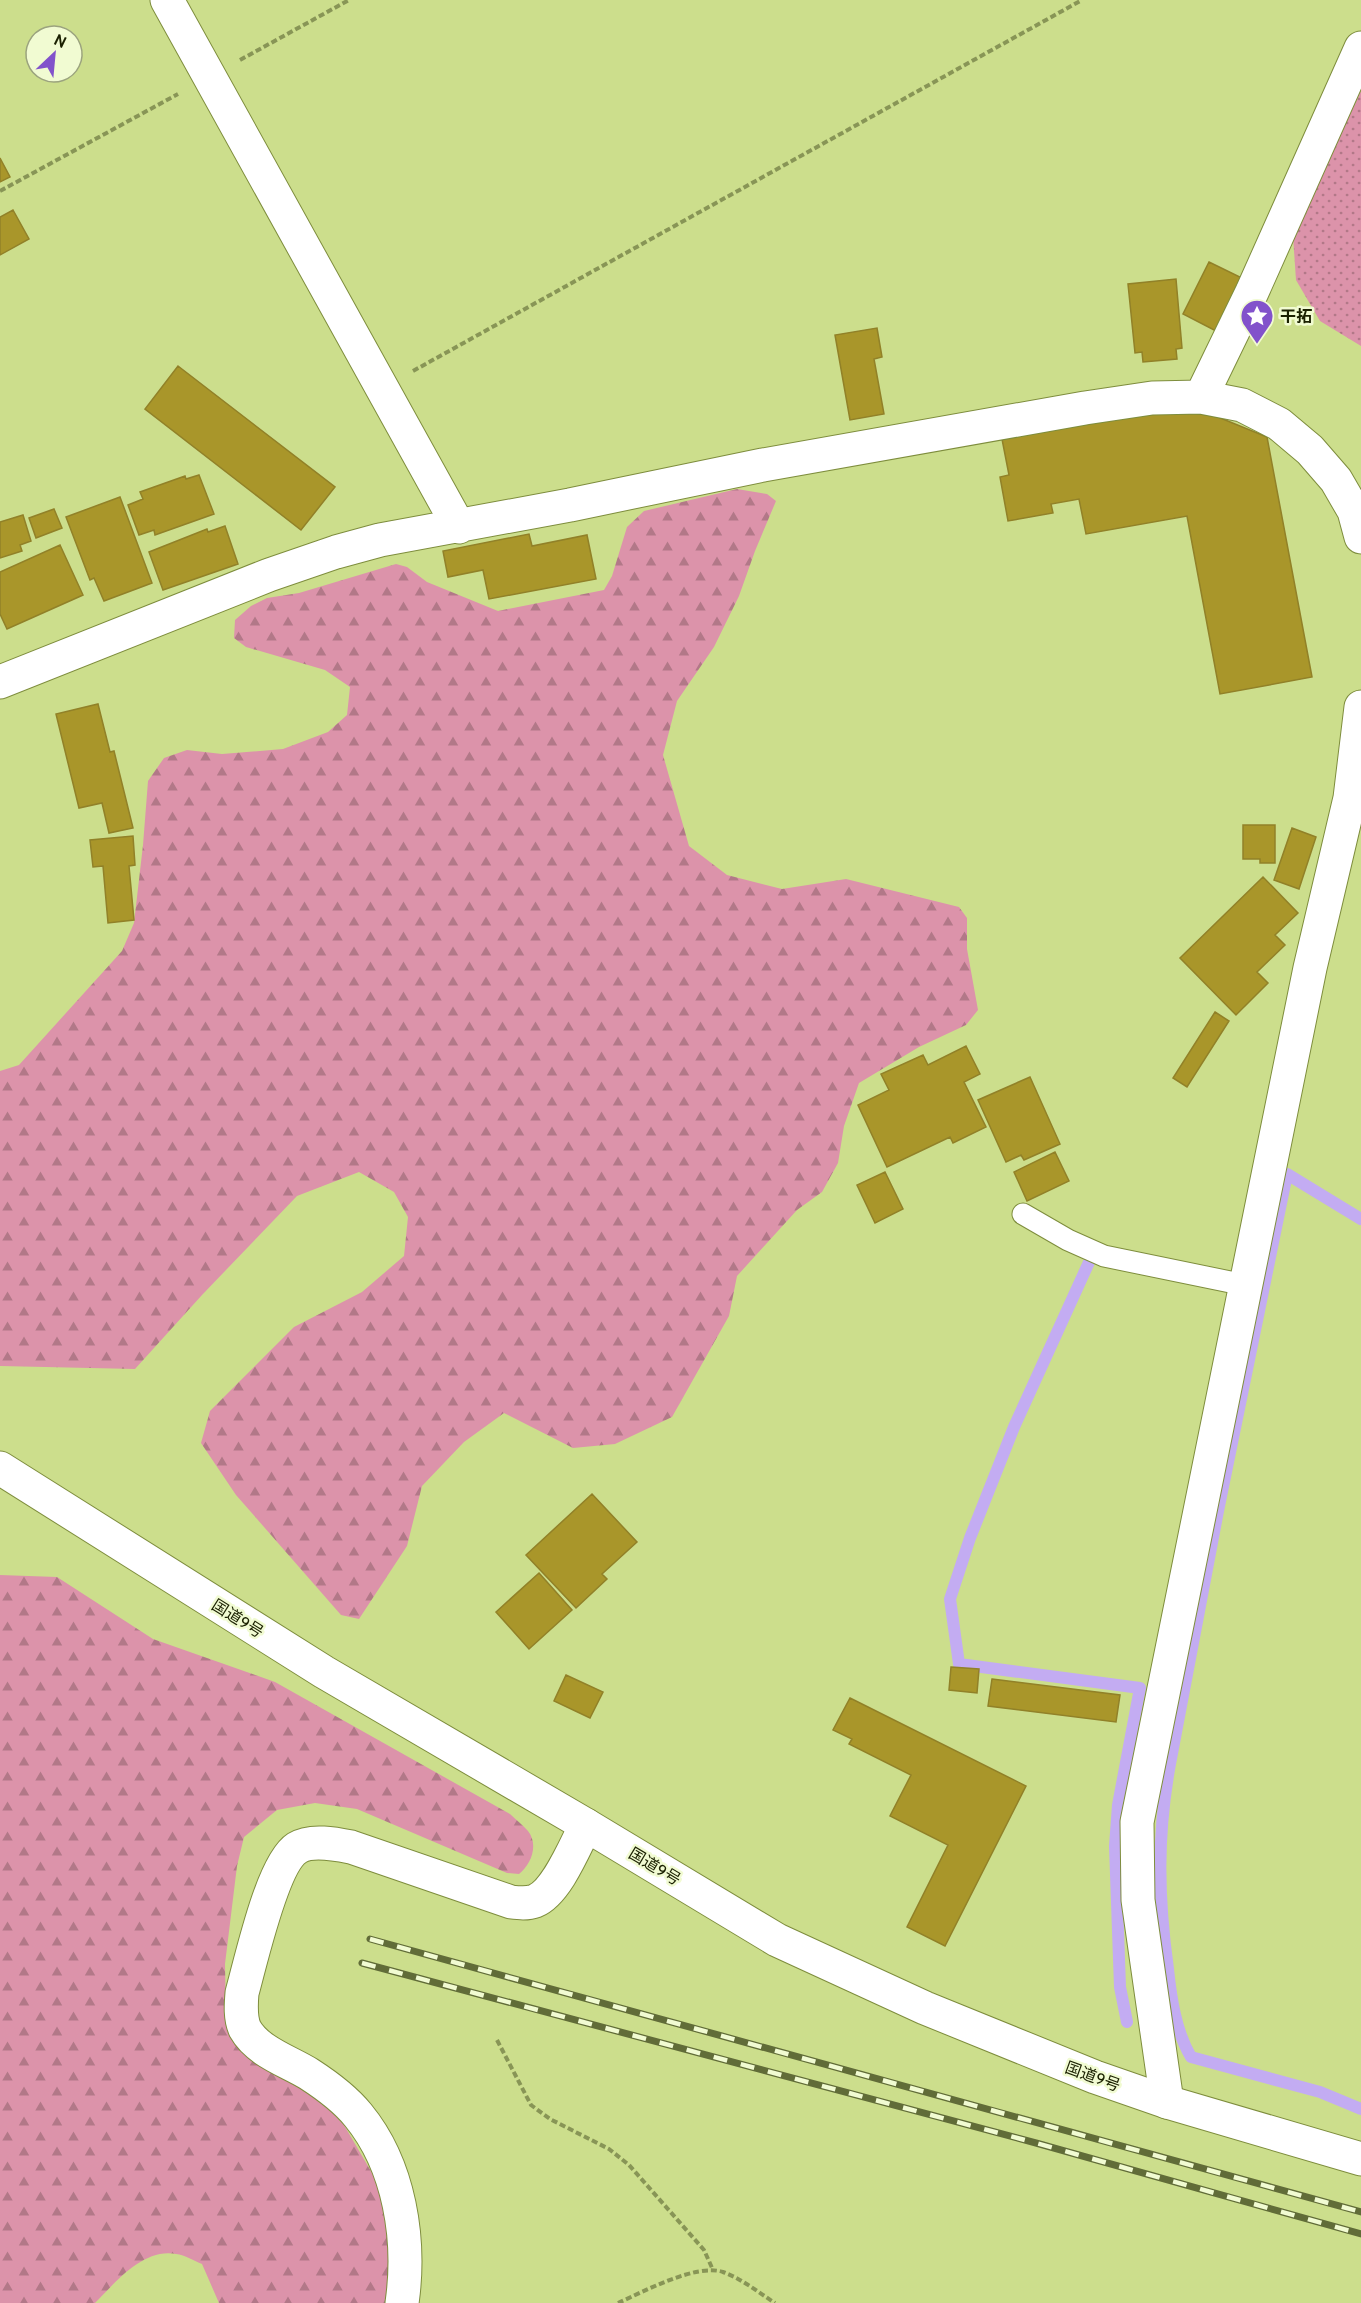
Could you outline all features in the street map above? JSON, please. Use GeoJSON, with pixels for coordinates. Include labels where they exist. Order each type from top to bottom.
{"type":"FeatureCollection","features":[{"type":"Feature","properties":{"kind":"main road"},"geometry":{"type":"LineString","coordinates":[[168,0],[459,527]]}},
{"type":"Feature","properties":{"kind":"main road"},"geometry":{"type":"LineString","coordinates":[[1201,396],[1251,292],[1361,48]]}},
{"type":"Feature","properties":{"kind":"main road"},"geometry":{"type":"LineString","coordinates":[[0,682],[247,584],[336,552],[380,540],[459,527],[763,465],[1152,398],[1201,396],[1242,405],[1279,424],[1310,450],[1336,480],[1354,510],[1361,537]]}},
{"type":"Feature","properties":{"kind":"main road"},"geometry":{"type":"LineString","coordinates":[[1167,2102],[1138,1900],[1137,1822],[1310,968],[1350,798],[1361,707]]}},
{"type":"Feature","properties":{"kind":"main road","name":"国道9号"},"geometry":{"type":"LineString","coordinates":[[0,1468],[324,1672],[777,1940],[1005,2042],[1095,2077],[1167,2102],[1361,2159]]}},
{"type":"Feature","properties":{"kind":"main road"},"geometry":{"type":"LineString","coordinates":[[402,2303],[406,2248],[391,2174],[376,2142],[358,2115],[335,2093],[309,2074],[259,2045],[246,2030],[241,2014],[242,1993],[276,1875],[288,1855],[299,1846],[332,1844],[351,1847],[523,1904],[546,1894],[556,1881],[586,1825]]}},
{"type":"Feature","properties":{"kind":"lane"},"geometry":{"type":"LineString","coordinates":[[1023,1214],[1068,1240],[1104,1256],[1245,1285]]}},
{"type":"Feature","properties":{"kind":"path"},"geometry":{"type":"LineString","coordinates":[[0,191],[349,0]]}},
{"type":"Feature","properties":{"kind":"path"},"geometry":{"type":"LineString","coordinates":[[383,387],[1082,0]]}},
{"type":"Feature","properties":{"kind":"path"},"geometry":{"type":"LineString","coordinates":[[497,2040],[531,2105],[550,2119],[609,2149],[629,2165],[704,2250],[713,2270]]}},
{"type":"Feature","properties":{"kind":"path"},"geometry":{"type":"LineString","coordinates":[[618,2303],[686,2275],[713,2270],[736,2278],[775,2303]]}},
{"type":"Feature","properties":{"kind":"green space"},"geometry":{"type":"Polygon","coordinates":[[[1361,91],[1361,346],[1320,321],[1296,280],[1293,236],[1361,91]]]}},
{"type":"Feature","properties":{"kind":"green space"},"geometry":{"type":"Polygon","coordinates":[[[737,489],[767,494],[776,501],[739,596],[714,647],[677,701],[663,755],[689,846],[727,875],[782,889],[846,879],[959,907],[967,918],[967,949],[978,1010],[966,1025],[919,1047],[859,1083],[844,1126],[838,1163],[822,1192],[797,1210],[737,1276],[729,1316],[672,1417],[615,1444],[573,1448],[504,1413],[464,1442],[422,1486],[407,1546],[359,1619],[341,1615],[236,1495],[201,1443],[210,1411],[294,1327],[362,1292],[404,1256],[408,1217],[394,1192],[359,1172],[297,1196],[135,1369],[0,1366],[0,1071],[19,1065],[122,951],[134,923],[148,781],[164,758],[187,750],[222,754],[283,749],[328,732],[347,715],[350,687],[325,670],[246,647],[234,638],[235,620],[251,606],[267,598],[299,593],[396,564],[407,567],[427,582],[498,611],[604,590],[612,576],[627,527],[644,511],[737,489]]]}},
{"type":"Feature","properties":{"kind":"green space"},"geometry":{"type":"Polygon","coordinates":[[[0,1575],[57,1577],[153,1639],[275,1682],[510,1814],[531,1836],[532,1854],[527,1865],[519,1874],[507,1873],[357,1809],[315,1803],[277,1810],[244,1837],[237,1866],[225,1964],[226,2020],[313,2092],[344,2125],[379,2185],[400,2255],[392,2303],[219,2303],[202,2264],[179,2255],[164,2254],[152,2256],[131,2268],[95,2303],[0,2303],[0,1575]]]}},
{"type":"Feature","properties":{"kind":"building"},"geometry":{"type":"Polygon","coordinates":[[[0,158],[10,177],[0,182],[0,158]]]}},
{"type":"Feature","properties":{"kind":"building"},"geometry":{"type":"Polygon","coordinates":[[[13,210],[29,239],[0,255],[0,217],[13,210]]]}},
{"type":"Feature","properties":{"kind":"building"},"geometry":{"type":"Polygon","coordinates":[[[1209,262],[1242,278],[1216,331],[1183,314],[1209,262]]]}},
{"type":"Feature","properties":{"kind":"building"},"geometry":{"type":"Polygon","coordinates":[[[1176,279],[1182,348],[1176,349],[1177,359],[1143,362],[1142,352],[1135,353],[1128,284],[1176,279]]]}},
{"type":"Feature","properties":{"kind":"building"},"geometry":{"type":"Polygon","coordinates":[[[877,328],[882,357],[874,359],[884,414],[850,420],[835,335],[877,328]]]}},
{"type":"Feature","properties":{"kind":"building"},"geometry":{"type":"Polygon","coordinates":[[[178,366],[335,487],[301,530],[145,409],[178,366]]]}},
{"type":"Feature","properties":{"kind":"building"},"geometry":{"type":"Polygon","coordinates":[[[1171,409],[1218,417],[1267,437],[1312,677],[1220,694],[1187,516],[1086,534],[1079,499],[1051,504],[1053,513],[1008,521],[1000,477],[1009,475],[1002,439],[1171,409]]]}},
{"type":"Feature","properties":{"kind":"building"},"geometry":{"type":"Polygon","coordinates":[[[199,475],[214,514],[155,535],[154,530],[139,535],[128,505],[143,499],[140,492],[185,476],[186,479],[199,475]]]}},
{"type":"Feature","properties":{"kind":"building"},"geometry":{"type":"Polygon","coordinates":[[[120,497],[152,583],[104,601],[94,578],[90,580],[66,517],[120,497]]]}},
{"type":"Feature","properties":{"kind":"building"},"geometry":{"type":"Polygon","coordinates":[[[54,509],[62,528],[36,538],[29,518],[54,509]]]}},
{"type":"Feature","properties":{"kind":"building"},"geometry":{"type":"Polygon","coordinates":[[[23,515],[31,541],[20,545],[22,551],[0,558],[0,522],[23,515]]]}},
{"type":"Feature","properties":{"kind":"building"},"geometry":{"type":"Polygon","coordinates":[[[225,526],[238,564],[163,590],[149,552],[207,529],[208,532],[225,526]]]}},
{"type":"Feature","properties":{"kind":"building"},"geometry":{"type":"Polygon","coordinates":[[[529,534],[532,546],[587,535],[596,579],[489,599],[483,570],[448,577],[443,551],[529,534]]]}},
{"type":"Feature","properties":{"kind":"building"},"geometry":{"type":"Polygon","coordinates":[[[60,545],[83,595],[7,629],[0,614],[0,572],[60,545]]]}},
{"type":"Feature","properties":{"kind":"building"},"geometry":{"type":"Polygon","coordinates":[[[98,704],[110,752],[114,751],[133,828],[109,833],[102,803],[79,808],[56,714],[98,704]]]}},
{"type":"Feature","properties":{"kind":"building"},"geometry":{"type":"Polygon","coordinates":[[[1243,825],[1275,825],[1275,863],[1260,863],[1260,859],[1243,859],[1243,825]]]}},
{"type":"Feature","properties":{"kind":"building"},"geometry":{"type":"Polygon","coordinates":[[[1292,828],[1316,837],[1299,889],[1274,880],[1292,828]]]}},
{"type":"Feature","properties":{"kind":"building"},"geometry":{"type":"Polygon","coordinates":[[[133,836],[135,865],[129,866],[134,920],[108,923],[103,866],[93,867],[90,840],[133,836]]]}},
{"type":"Feature","properties":{"kind":"building"},"geometry":{"type":"Polygon","coordinates":[[[1263,877],[1298,913],[1275,935],[1285,945],[1257,972],[1268,983],[1236,1015],[1180,958],[1263,877]]]}},
{"type":"Feature","properties":{"kind":"building"},"geometry":{"type":"Polygon","coordinates":[[[1215,1012],[1229,1021],[1187,1087],[1173,1078],[1215,1012]]]}},
{"type":"Feature","properties":{"kind":"building"},"geometry":{"type":"Polygon","coordinates":[[[966,1046],[980,1074],[964,1082],[986,1127],[953,1143],[950,1137],[887,1167],[858,1105],[889,1090],[881,1074],[923,1055],[928,1065],[966,1046]]]}},
{"type":"Feature","properties":{"kind":"building"},"geometry":{"type":"Polygon","coordinates":[[[1030,1077],[1060,1144],[1024,1160],[1021,1155],[1006,1162],[978,1100],[1030,1077]]]}},
{"type":"Feature","properties":{"kind":"building"},"geometry":{"type":"Polygon","coordinates":[[[1055,1152],[1069,1181],[1027,1201],[1014,1172],[1055,1152]]]}},
{"type":"Feature","properties":{"kind":"building"},"geometry":{"type":"Polygon","coordinates":[[[885,1172],[903,1209],[875,1223],[857,1185],[885,1172]]]}},
{"type":"Feature","properties":{"kind":"building"},"geometry":{"type":"Polygon","coordinates":[[[592,1494],[637,1542],[602,1574],[607,1579],[576,1608],[526,1555],[592,1494]]]}},
{"type":"Feature","properties":{"kind":"building"},"geometry":{"type":"Polygon","coordinates":[[[539,1573],[572,1610],[529,1649],[496,1612],[539,1573]]]}},
{"type":"Feature","properties":{"kind":"building"},"geometry":{"type":"Polygon","coordinates":[[[951,1667],[979,1669],[977,1693],[949,1690],[951,1667]]]}},
{"type":"Feature","properties":{"kind":"building"},"geometry":{"type":"Polygon","coordinates":[[[566,1675],[603,1692],[590,1718],[554,1701],[566,1675]]]}},
{"type":"Feature","properties":{"kind":"building"},"geometry":{"type":"Polygon","coordinates":[[[992,1679],[1120,1695],[1116,1722],[988,1706],[992,1679]]]}},
{"type":"Feature","properties":{"kind":"building"},"geometry":{"type":"Polygon","coordinates":[[[850,1698],[1026,1786],[945,1946],[907,1927],[948,1845],[890,1816],[911,1775],[849,1744],[852,1739],[833,1730],[850,1698]]]}},
{"type":"Feature","properties":{"kind":"waterway"},"geometry":{"type":"LineString","coordinates":[[1361,1219],[1287,1174],[1218,1511],[1170,1764],[1163,1816],[1160,1866],[1162,1917],[1171,1991],[1178,2026],[1191,2057],[1320,2092],[1361,2109]]}},
{"type":"Feature","properties":{"kind":"waterway"},"geometry":{"type":"LineString","coordinates":[[1090,1260],[1014,1427],[970,1538],[950,1599],[959,1664],[1140,1688],[1118,1805],[1115,1846],[1120,1987],[1127,2022]]}},
{"type":"Feature","properties":{"kind":"railway"},"geometry":{"type":"LineString","coordinates":[[370,1939],[1361,2212]]}},
{"type":"Feature","properties":{"kind":"railway"},"geometry":{"type":"LineString","coordinates":[[362,1963],[1036,2143],[1361,2234]]}},
{"type":"Feature","properties":{"kind":"place","name":"干拓"},"geometry":{"type":"Point","coordinates":[1257,345]}}]}
